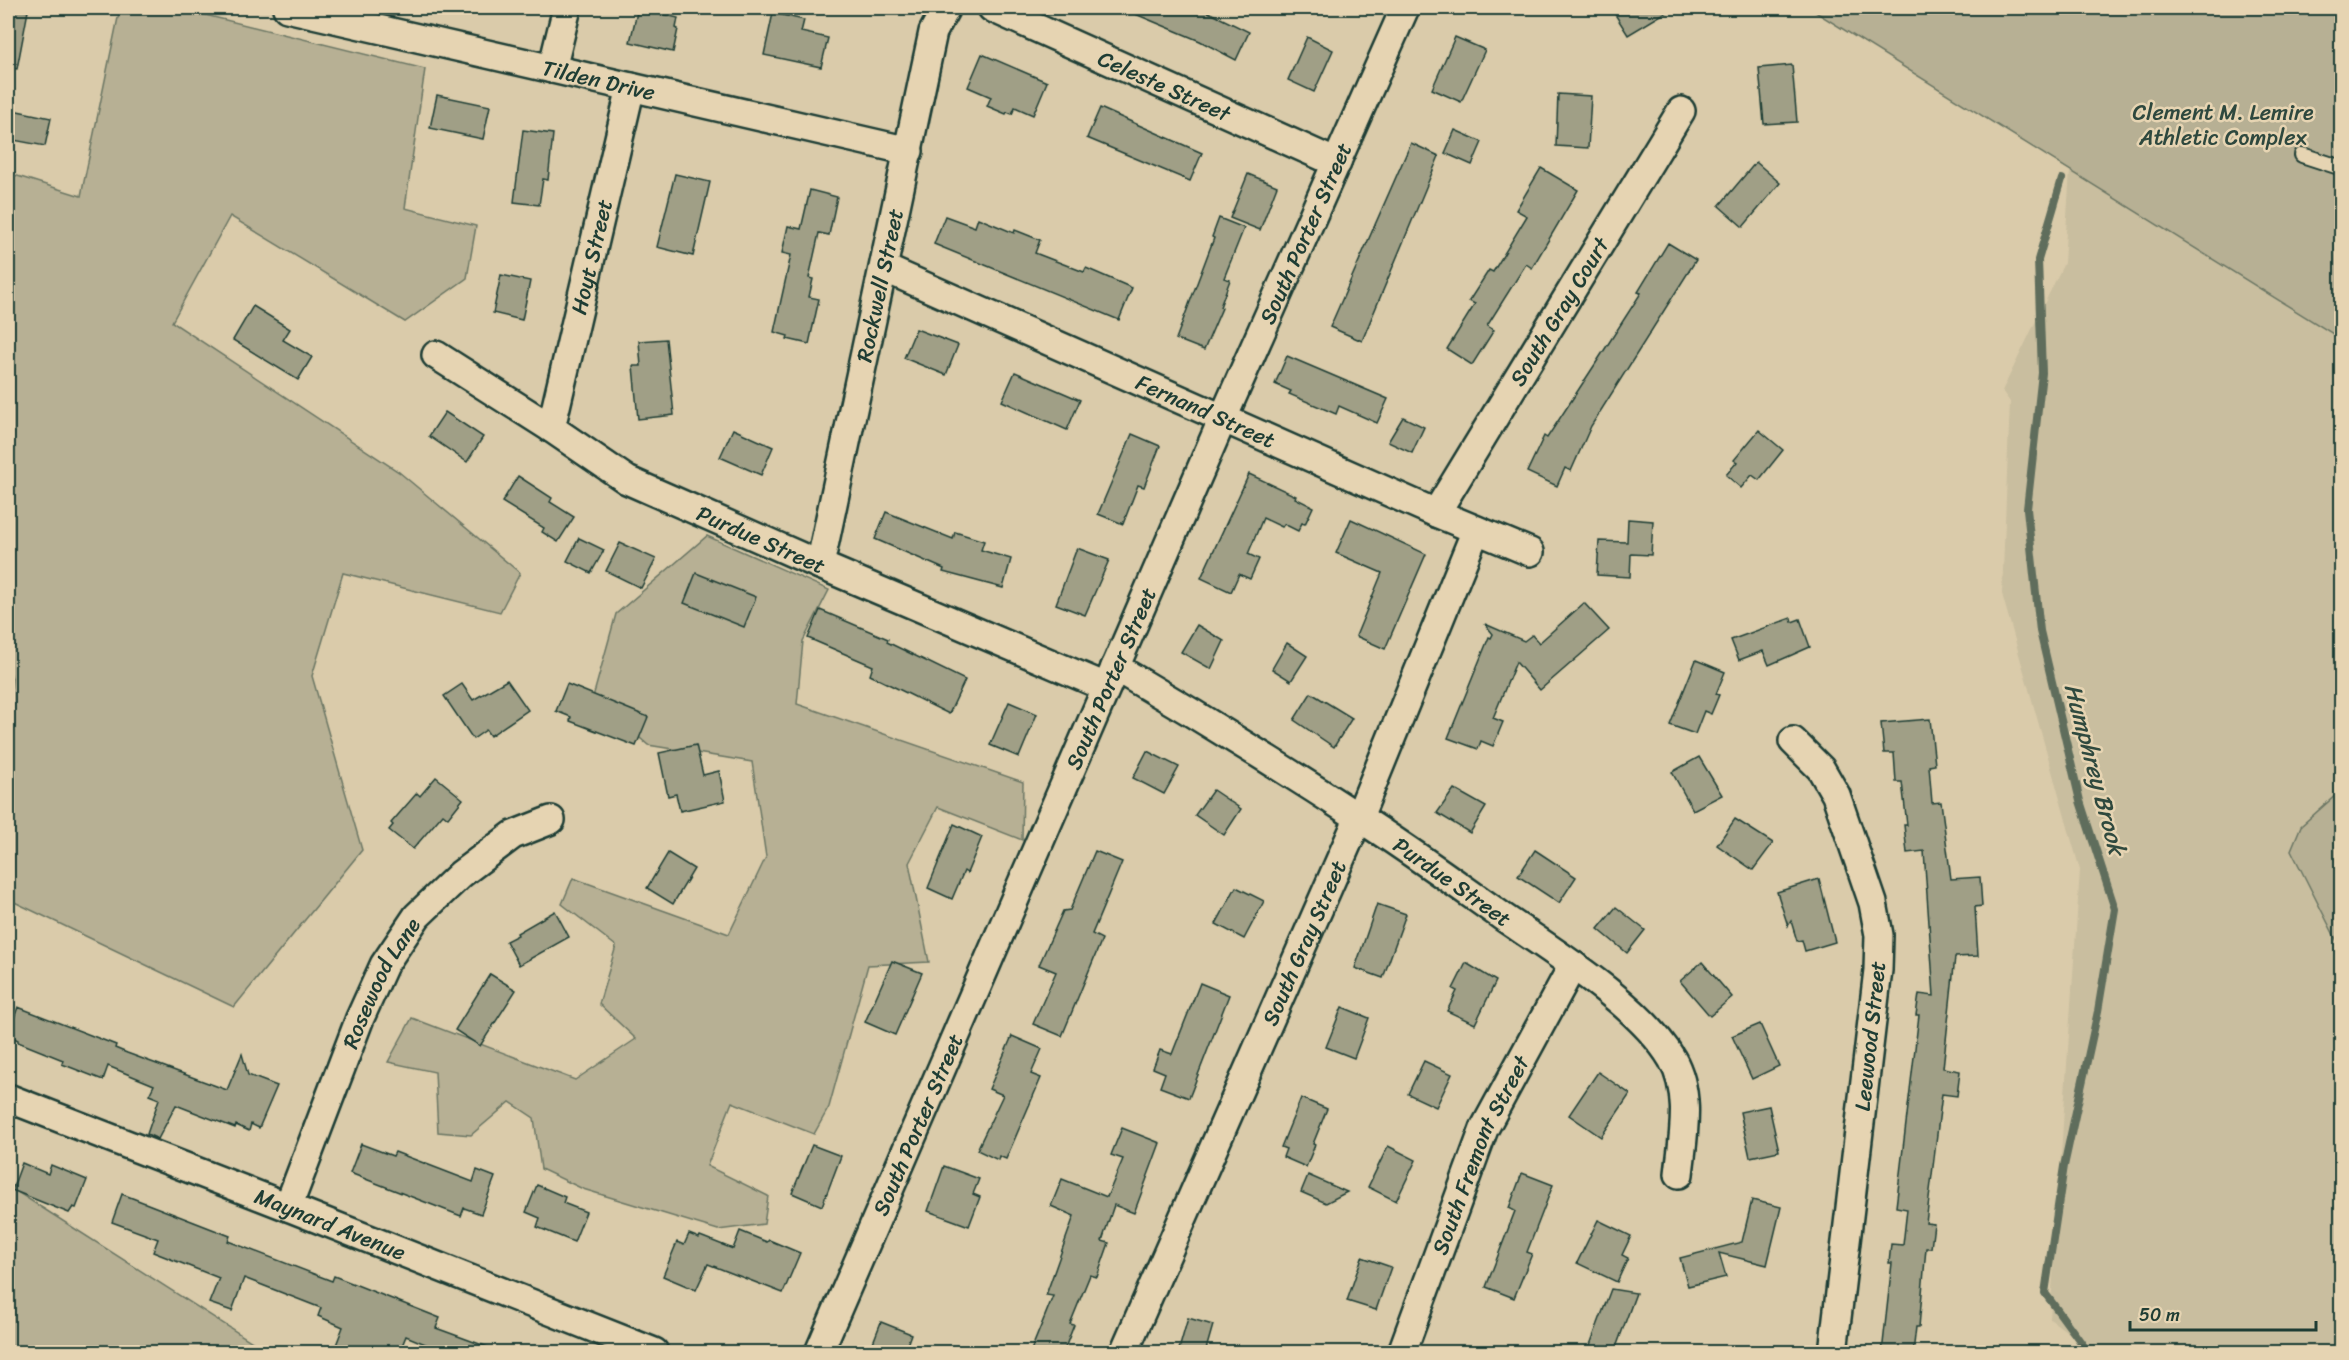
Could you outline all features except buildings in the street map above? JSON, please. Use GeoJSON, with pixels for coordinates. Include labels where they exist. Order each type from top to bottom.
{"type":"FeatureCollection","features":[{"type":"Feature","properties":{"kind":"street","name":"Tilden Drive"},"geometry":{"type":"LineString","coordinates":[[287,8],[909,151]]}},
{"type":"Feature","properties":{"kind":"street"},"geometry":{"type":"LineString","coordinates":[[552,69],[567,8]]}},
{"type":"Feature","properties":{"kind":"street","name":"Rockwell Street"},"geometry":{"type":"LineString","coordinates":[[820,565],[933,32],[946,8]]}},
{"type":"Feature","properties":{"kind":"street","name":"Celeste Street"},"geometry":{"type":"LineString","coordinates":[[992,8],[1337,163]]}},
{"type":"Feature","properties":{"kind":"street","name":"South Porter Street"},"geometry":{"type":"LineString","coordinates":[[819,1353],[1223,418],[1405,8]]}},
{"type":"Feature","properties":{"kind":"street","name":"Hoyt Street"},"geometry":{"type":"LineString","coordinates":[[551,428],[631,87]]}},
{"type":"Feature","properties":{"kind":"street","name":"South Gray Court"},"geometry":{"type":"LineString","coordinates":[[1436,513],[1681,111]]}},
{"type":"Feature","properties":{"kind":"street","name":"Fernand Street"},"geometry":{"type":"LineString","coordinates":[[884,268],[1436,513],[1530,552]]}},
{"type":"Feature","properties":{"kind":"street","name":"Purdue Street"},"geometry":{"type":"LineString","coordinates":[[436,355],[551,428],[627,480],[820,565],[1111,677],[1359,817],[1573,965],[1624,1006],[1654,1035],[1672,1059],[1684,1088],[1684,1128],[1679,1174]]}},
{"type":"Feature","properties":{"kind":"street","name":"South Gray Street"},"geometry":{"type":"LineString","coordinates":[[1124,1353],[1359,817],[1476,530]]}},
{"type":"Feature","properties":{"kind":"street","name":"Leewood Street"},"geometry":{"type":"LineString","coordinates":[[1793,741],[1821,769],[1836,795],[1873,903],[1879,935],[1878,970],[1833,1353]]}},
{"type":"Feature","properties":{"kind":"street","name":"Rosewood Lane"},"geometry":{"type":"LineString","coordinates":[[288,1207],[360,1018],[384,965],[417,916],[461,874],[513,835],[551,820]]}},
{"type":"Feature","properties":{"kind":"street","name":"South Fremont Street"},"geometry":{"type":"LineString","coordinates":[[1402,1353],[1484,1129],[1573,965]]}},
{"type":"Feature","properties":{"kind":"street","name":"Maynard Avenue"},"geometry":{"type":"LineString","coordinates":[[8,1098],[654,1353]]}},
{"type":"Feature","properties":{"kind":"lane"},"geometry":{"type":"LineString","coordinates":[[2302,155],[2342,168]]}},
{"type":"Feature","properties":{"kind":"shaded area"},"geometry":{"type":"Polygon","coordinates":[[[2070,170],[2341,339],[2341,1352],[2094,1352],[2050,1319],[2080,870],[2002,594],[2010,402],[2002,391],[2064,263],[2070,170]]]}},
{"type":"Feature","properties":{"kind":"green space"},"geometry":{"type":"Polygon","coordinates":[[[120,8],[177,8],[425,69],[405,208],[476,226],[467,278],[405,322],[230,216],[172,322],[399,472],[520,573],[500,612],[343,573],[312,676],[362,850],[234,1007],[8,899],[8,725],[12,678],[8,665],[8,173],[81,196],[120,8]]]}},
{"type":"Feature","properties":{"kind":"green space","name":"Clement M. Lemire Athletic Complex"},"geometry":{"type":"Polygon","coordinates":[[[1809,8],[2341,8],[2341,339],[1809,8]]]}},
{"type":"Feature","properties":{"kind":"green space"},"geometry":{"type":"Polygon","coordinates":[[[707,536],[829,590],[803,641],[797,704],[1023,782],[1022,840],[938,807],[909,863],[929,962],[868,965],[829,1107],[814,1134],[732,1102],[707,1166],[768,1196],[764,1224],[718,1230],[583,1189],[541,1169],[534,1118],[510,1102],[471,1135],[438,1132],[435,1072],[388,1062],[412,1018],[575,1080],[636,1039],[599,1004],[616,946],[562,904],[573,878],[729,934],[766,857],[752,762],[648,745],[593,697],[616,614],[707,536]]]}},
{"type":"Feature","properties":{"kind":"green space"},"geometry":{"type":"Polygon","coordinates":[[[2341,793],[2341,949],[2291,850],[2301,826],[2341,793]]]}},
{"type":"Feature","properties":{"kind":"green space"},"geometry":{"type":"Polygon","coordinates":[[[8,1186],[268,1352],[8,1352],[8,1186]]]}},
{"type":"Feature","properties":{"kind":"waterway","name":"Humphrey Brook"},"geometry":{"type":"LineString","coordinates":[[2062,179],[2038,260],[2042,373],[2027,509],[2040,631],[2080,801],[2115,909],[2098,1011],[2064,1166],[2045,1293],[2088,1352]]}}]}
